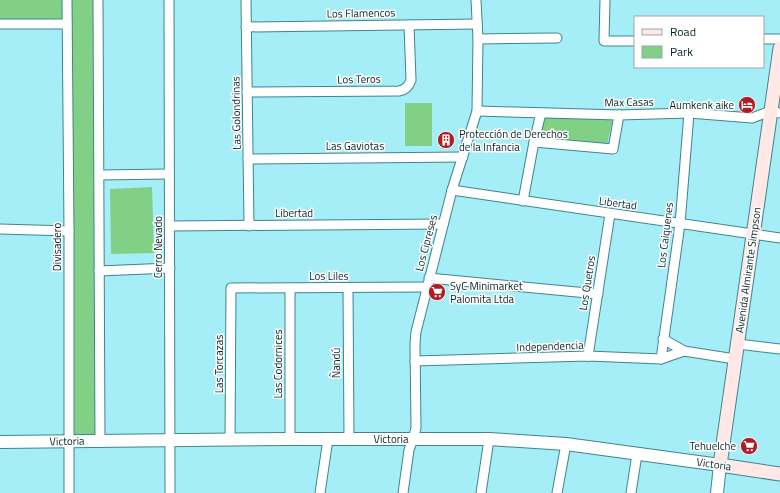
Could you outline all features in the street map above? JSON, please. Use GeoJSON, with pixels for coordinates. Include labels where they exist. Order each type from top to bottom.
{"type":"FeatureCollection","features":[{"type":"Feature","properties":{"kind":"main road","name":"Avenida Almirante Simpson"},"geometry":{"type":"LineString","coordinates":[[720,465],[753,234],[775,112],[780,48]]}},
{"type":"Feature","properties":{"kind":"main road","name":"Victoria"},"geometry":{"type":"LineString","coordinates":[[720,465],[780,474]]}},
{"type":"Feature","properties":{"kind":"street","name":"Divisadero"},"geometry":{"type":"LineString","coordinates":[[67,0],[70,231],[69,493]]}},
{"type":"Feature","properties":{"kind":"street"},"geometry":{"type":"LineString","coordinates":[[98,0],[100,441]]}},
{"type":"Feature","properties":{"kind":"street","name":"Cerro Nevado"},"geometry":{"type":"LineString","coordinates":[[168,0],[170,493]]}},
{"type":"Feature","properties":{"kind":"street","name":"Las Golondrinas"},"geometry":{"type":"LineString","coordinates":[[246,0],[249,226]]}},
{"type":"Feature","properties":{"kind":"street","name":"Los Cipreses"},"geometry":{"type":"LineString","coordinates":[[403,493],[409,450],[416,428],[416,332],[452,190],[477,111],[478,39],[476,0]]}},
{"type":"Feature","properties":{"kind":"street"},"geometry":{"type":"LineString","coordinates":[[605,0],[604,41],[634,41]]}},
{"type":"Feature","properties":{"kind":"street"},"geometry":{"type":"LineString","coordinates":[[0,24],[67,24]]}},
{"type":"Feature","properties":{"kind":"street","name":"Los Flamencos"},"geometry":{"type":"LineString","coordinates":[[246,27],[477,24]]}},
{"type":"Feature","properties":{"kind":"street","name":"Los Teros"},"geometry":{"type":"LineString","coordinates":[[247,92],[405,89],[411,80],[409,25]]}},
{"type":"Feature","properties":{"kind":"street"},"geometry":{"type":"LineString","coordinates":[[478,39],[557,38]]}},
{"type":"Feature","properties":{"kind":"street"},"geometry":{"type":"LineString","coordinates":[[764,39],[780,39]]}},
{"type":"Feature","properties":{"kind":"street","name":"Max Casas"},"geometry":{"type":"LineString","coordinates":[[477,111],[619,115],[689,113],[752,118],[775,112]]}},
{"type":"Feature","properties":{"kind":"street"},"geometry":{"type":"LineString","coordinates":[[523,201],[541,113]]}},
{"type":"Feature","properties":{"kind":"street","name":"Los Caiquenes"},"geometry":{"type":"LineString","coordinates":[[661,359],[680,224],[689,113]]}},
{"type":"Feature","properties":{"kind":"street"},"geometry":{"type":"LineString","coordinates":[[534,142],[613,149],[619,115]]}},
{"type":"Feature","properties":{"kind":"street","name":"Las Gaviotas"},"geometry":{"type":"LineString","coordinates":[[248,159],[463,157]]}},
{"type":"Feature","properties":{"kind":"street"},"geometry":{"type":"LineString","coordinates":[[99,175],[169,174]]}},
{"type":"Feature","properties":{"kind":"street","name":"Libertad"},"geometry":{"type":"LineString","coordinates":[[452,190],[780,238]]}},
{"type":"Feature","properties":{"kind":"street","name":"Los Quetros"},"geometry":{"type":"LineString","coordinates":[[588,356],[610,214]]}},
{"type":"Feature","properties":{"kind":"street","name":"Libertad"},"geometry":{"type":"LineString","coordinates":[[170,226],[443,224]]}},
{"type":"Feature","properties":{"kind":"street"},"geometry":{"type":"LineString","coordinates":[[0,229],[70,231]]}},
{"type":"Feature","properties":{"kind":"street"},"geometry":{"type":"LineString","coordinates":[[99,271],[170,268]]}},
{"type":"Feature","properties":{"kind":"street","name":"Los Liles"},"geometry":{"type":"LineString","coordinates":[[231,288],[348,288],[428,283],[598,294]]}},
{"type":"Feature","properties":{"kind":"street","name":"Las Torcazas"},"geometry":{"type":"LineString","coordinates":[[230,440],[231,288]]}},
{"type":"Feature","properties":{"kind":"street","name":"Las Codornices"},"geometry":{"type":"LineString","coordinates":[[290,288],[290,439]]}},
{"type":"Feature","properties":{"kind":"street","name":"Ñandú"},"geometry":{"type":"LineString","coordinates":[[348,288],[349,439]]}},
{"type":"Feature","properties":{"kind":"street","name":"Independencia"},"geometry":{"type":"LineString","coordinates":[[663,339],[684,351],[735,359]]}},
{"type":"Feature","properties":{"kind":"street"},"geometry":{"type":"LineString","coordinates":[[738,344],[780,349]]}},
{"type":"Feature","properties":{"kind":"street","name":"Independencia"},"geometry":{"type":"LineString","coordinates":[[415,362],[588,356],[661,359],[684,351]]}},
{"type":"Feature","properties":{"kind":"street","name":"Victoria"},"geometry":{"type":"LineString","coordinates":[[0,442],[290,439],[489,439],[566,444],[720,465]]}},
{"type":"Feature","properties":{"kind":"street"},"geometry":{"type":"LineString","coordinates":[[320,493],[328,439]]}},
{"type":"Feature","properties":{"kind":"street"},"geometry":{"type":"LineString","coordinates":[[481,493],[489,439]]}},
{"type":"Feature","properties":{"kind":"street"},"geometry":{"type":"LineString","coordinates":[[557,493],[566,444]]}},
{"type":"Feature","properties":{"kind":"street"},"geometry":{"type":"LineString","coordinates":[[631,493],[636,454]]}},
{"type":"Feature","properties":{"kind":"street","name":"Avenida Almirante Simpson"},"geometry":{"type":"LineString","coordinates":[[717,493],[720,465]]}},
{"type":"Feature","properties":{"kind":"green space"},"geometry":{"type":"Polygon","coordinates":[[[0,0],[62,0],[62,20],[0,21],[0,0]]]}},
{"type":"Feature","properties":{"kind":"green space"},"geometry":{"type":"Polygon","coordinates":[[[72,0],[94,0],[97,436],[73,437],[72,0]]]}},
{"type":"Feature","properties":{"kind":"green space"},"geometry":{"type":"Polygon","coordinates":[[[405,103],[432,103],[432,146],[405,146],[405,103]]]}},
{"type":"Feature","properties":{"kind":"green space"},"geometry":{"type":"Polygon","coordinates":[[[545,117],[613,119],[607,144],[539,137],[545,117]]]}},
{"type":"Feature","properties":{"kind":"green space"},"geometry":{"type":"Polygon","coordinates":[[[152,187],[154,253],[111,254],[110,189],[152,187]]]}},
{"type":"Feature","properties":{"kind":"place","name":"Aumkenk aike"},"geometry":{"type":"Point","coordinates":[747,105]}},
{"type":"Feature","properties":{"kind":"place","name":"Protección de Derechos de la Infancia"},"geometry":{"type":"Point","coordinates":[446,140]}},
{"type":"Feature","properties":{"kind":"place","name":"SyC Minimarket Palomita Ltda"},"geometry":{"type":"Point","coordinates":[437,292]}},
{"type":"Feature","properties":{"kind":"place","name":"Tehuelche"},"geometry":{"type":"Point","coordinates":[749,446]}}]}
